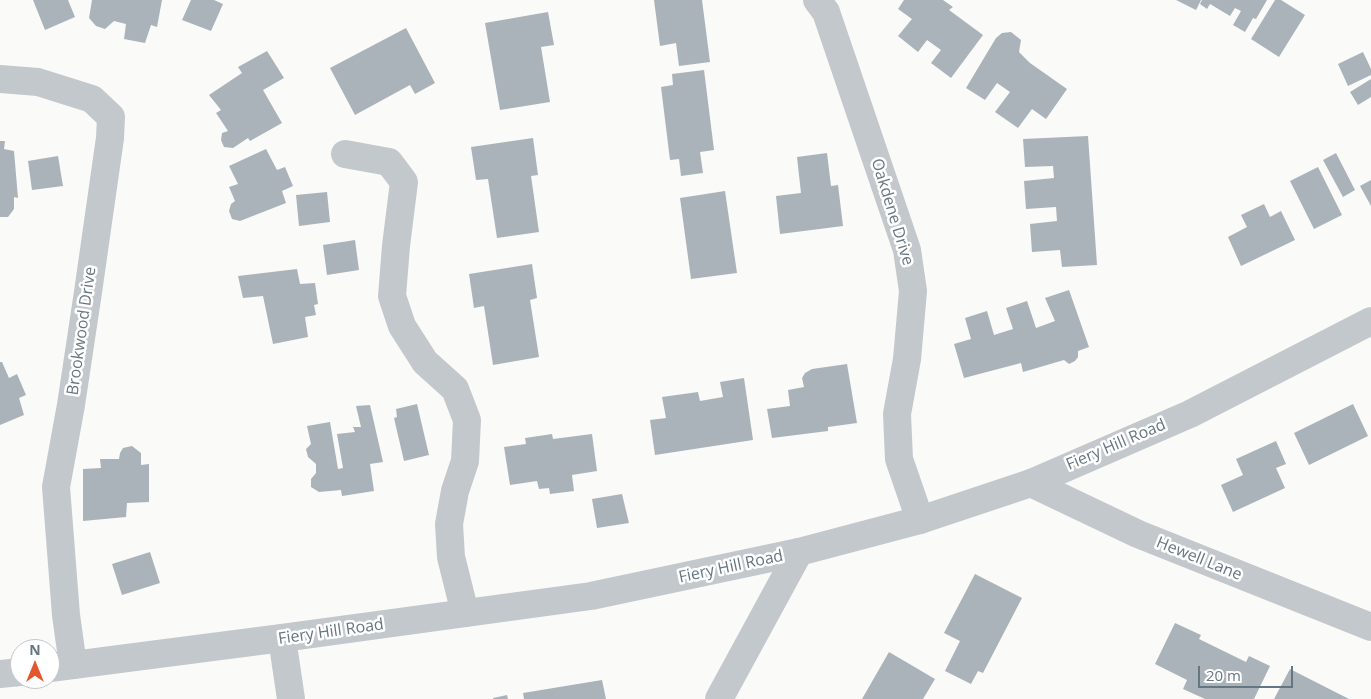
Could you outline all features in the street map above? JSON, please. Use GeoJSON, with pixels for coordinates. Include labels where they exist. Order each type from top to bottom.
{"type":"FeatureCollection","features":[{"type":"Feature","properties":{"kind":"street","name":"Oakdene Drive"},"geometry":{"type":"LineString","coordinates":[[817,0],[826,12],[907,250],[913,291],[907,359],[897,414],[899,460],[920,520]]}},
{"type":"Feature","properties":{"kind":"street","name":"Brookwood Drive"},"geometry":{"type":"LineString","coordinates":[[0,79],[38,82],[92,99],[111,117],[110,138],[71,405],[56,487],[66,615],[62,666]]}},
{"type":"Feature","properties":{"kind":"street"},"geometry":{"type":"LineString","coordinates":[[345,154],[389,162],[404,182],[392,296],[402,326],[425,362],[455,389],[467,420],[465,460],[449,524],[451,557],[466,613]]}},
{"type":"Feature","properties":{"kind":"street","name":"Fiery Hill Road"},"geometry":{"type":"LineString","coordinates":[[62,666],[591,596],[799,552],[920,520],[1031,483],[1190,414],[1371,321]]}},
{"type":"Feature","properties":{"kind":"street","name":"Hewell Lane"},"geometry":{"type":"LineString","coordinates":[[1031,483],[1138,534],[1371,627]]}},
{"type":"Feature","properties":{"kind":"street"},"geometry":{"type":"LineString","coordinates":[[719,699],[799,552]]}},
{"type":"Feature","properties":{"kind":"street"},"geometry":{"type":"LineString","coordinates":[[282,638],[291,699]]}},
{"type":"Feature","properties":{"kind":"building"},"geometry":{"type":"Polygon","coordinates":[[[33,0],[68,0],[75,17],[45,30],[33,0]]]}},
{"type":"Feature","properties":{"kind":"building"},"geometry":{"type":"Polygon","coordinates":[[[92,0],[162,0],[157,27],[151,25],[145,43],[124,39],[126,24],[114,21],[105,29],[96,26],[89,18],[92,0]]]}},
{"type":"Feature","properties":{"kind":"building"},"geometry":{"type":"Polygon","coordinates":[[[191,0],[214,0],[223,4],[211,31],[182,20],[191,0]]]}},
{"type":"Feature","properties":{"kind":"building"},"geometry":{"type":"Polygon","coordinates":[[[654,0],[702,0],[710,62],[679,66],[676,43],[660,46],[654,0]]]}},
{"type":"Feature","properties":{"kind":"building"},"geometry":{"type":"Polygon","coordinates":[[[904,0],[943,0],[953,7],[949,10],[983,35],[951,78],[931,63],[941,50],[927,40],[918,52],[898,36],[912,19],[898,9],[904,0]]]}},
{"type":"Feature","properties":{"kind":"building"},"geometry":{"type":"Polygon","coordinates":[[[1176,0],[1201,0],[1196,10],[1176,0]]]}},
{"type":"Feature","properties":{"kind":"building"},"geometry":{"type":"Polygon","coordinates":[[[1202,0],[1267,0],[1256,19],[1253,18],[1245,32],[1233,25],[1241,11],[1235,8],[1230,16],[1210,4],[1207,9],[1200,4],[1202,0]]]}},
{"type":"Feature","properties":{"kind":"building"},"geometry":{"type":"Polygon","coordinates":[[[1275,0],[1281,0],[1305,15],[1279,57],[1251,39],[1275,0]]]}},
{"type":"Feature","properties":{"kind":"building"},"geometry":{"type":"Polygon","coordinates":[[[548,12],[554,45],[541,47],[550,102],[500,110],[485,23],[548,12]]]}},
{"type":"Feature","properties":{"kind":"building"},"geometry":{"type":"Polygon","coordinates":[[[406,28],[435,83],[415,94],[410,85],[355,115],[330,68],[406,28]]]}},
{"type":"Feature","properties":{"kind":"building"},"geometry":{"type":"Polygon","coordinates":[[[1011,32],[1021,40],[1019,52],[1030,63],[1067,89],[1046,119],[1032,109],[1018,128],[995,112],[1010,92],[997,83],[985,100],[966,88],[996,38],[1002,33],[1011,32]]]}},
{"type":"Feature","properties":{"kind":"building"},"geometry":{"type":"Polygon","coordinates":[[[267,51],[284,78],[263,90],[282,123],[250,141],[248,138],[233,148],[224,147],[221,140],[222,133],[228,131],[216,113],[221,110],[209,95],[242,73],[238,67],[267,51]]]}},
{"type":"Feature","properties":{"kind":"building"},"geometry":{"type":"Polygon","coordinates":[[[1363,52],[1371,69],[1371,75],[1348,86],[1338,64],[1363,52]]]}},
{"type":"Feature","properties":{"kind":"building"},"geometry":{"type":"Polygon","coordinates":[[[704,70],[714,150],[700,152],[703,173],[681,176],[679,159],[670,160],[661,87],[673,85],[672,74],[704,70]]]}},
{"type":"Feature","properties":{"kind":"building"},"geometry":{"type":"Polygon","coordinates":[[[1371,79],[1371,97],[1358,105],[1350,92],[1371,79]]]}},
{"type":"Feature","properties":{"kind":"building"},"geometry":{"type":"Polygon","coordinates":[[[1088,136],[1097,265],[1062,267],[1060,250],[1032,252],[1030,224],[1057,221],[1056,207],[1026,209],[1024,181],[1054,178],[1053,166],[1025,167],[1023,139],[1088,136]]]}},
{"type":"Feature","properties":{"kind":"building"},"geometry":{"type":"Polygon","coordinates":[[[533,138],[538,175],[531,176],[539,232],[497,238],[488,179],[476,180],[471,147],[533,138]]]}},
{"type":"Feature","properties":{"kind":"building"},"geometry":{"type":"Polygon","coordinates":[[[0,141],[5,141],[4,149],[14,151],[18,198],[14,197],[14,209],[8,217],[0,217],[0,141]]]}},
{"type":"Feature","properties":{"kind":"building"},"geometry":{"type":"Polygon","coordinates":[[[266,149],[277,170],[285,167],[293,186],[282,191],[286,203],[240,221],[232,219],[229,211],[231,204],[235,201],[229,187],[238,184],[229,166],[266,149]]]}},
{"type":"Feature","properties":{"kind":"building"},"geometry":{"type":"Polygon","coordinates":[[[827,153],[831,186],[838,185],[843,226],[780,234],[776,196],[801,193],[797,157],[827,153]]]}},
{"type":"Feature","properties":{"kind":"building"},"geometry":{"type":"Polygon","coordinates":[[[1336,153],[1355,190],[1343,197],[1323,160],[1336,153]]]}},
{"type":"Feature","properties":{"kind":"building"},"geometry":{"type":"Polygon","coordinates":[[[58,156],[63,186],[32,190],[28,161],[58,156]]]}},
{"type":"Feature","properties":{"kind":"building"},"geometry":{"type":"Polygon","coordinates":[[[1318,167],[1342,215],[1314,229],[1290,181],[1318,167]]]}},
{"type":"Feature","properties":{"kind":"building"},"geometry":{"type":"Polygon","coordinates":[[[1371,180],[1371,206],[1360,186],[1371,180]]]}},
{"type":"Feature","properties":{"kind":"building"},"geometry":{"type":"Polygon","coordinates":[[[725,191],[737,273],[691,279],[680,198],[725,191]]]}},
{"type":"Feature","properties":{"kind":"building"},"geometry":{"type":"Polygon","coordinates":[[[327,192],[330,222],[299,226],[296,195],[327,192]]]}},
{"type":"Feature","properties":{"kind":"building"},"geometry":{"type":"Polygon","coordinates":[[[1264,204],[1270,217],[1281,211],[1295,240],[1241,266],[1228,237],[1247,227],[1241,215],[1264,204]]]}},
{"type":"Feature","properties":{"kind":"building"},"geometry":{"type":"Polygon","coordinates":[[[355,240],[359,270],[327,275],[323,245],[355,240]]]}},
{"type":"Feature","properties":{"kind":"building"},"geometry":{"type":"Polygon","coordinates":[[[532,264],[537,298],[530,300],[539,357],[493,365],[484,306],[474,308],[469,274],[532,264]]]}},
{"type":"Feature","properties":{"kind":"building"},"geometry":{"type":"Polygon","coordinates":[[[297,269],[300,284],[315,283],[318,304],[314,305],[316,315],[305,317],[308,337],[273,344],[263,296],[243,298],[238,276],[297,269]]]}},
{"type":"Feature","properties":{"kind":"building"},"geometry":{"type":"Polygon","coordinates":[[[1069,290],[1089,347],[1078,351],[1078,357],[1075,361],[1069,364],[1064,360],[1023,372],[1021,363],[964,378],[954,344],[971,339],[965,318],[987,311],[994,335],[1013,329],[1006,308],[1027,301],[1036,328],[1055,321],[1045,298],[1069,290]]]}},
{"type":"Feature","properties":{"kind":"building"},"geometry":{"type":"Polygon","coordinates":[[[0,362],[2,362],[9,378],[17,374],[26,395],[19,398],[24,415],[0,425],[0,362]]]}},
{"type":"Feature","properties":{"kind":"building"},"geometry":{"type":"Polygon","coordinates":[[[847,364],[857,423],[828,427],[828,431],[772,438],[767,409],[790,406],[788,390],[804,387],[802,378],[805,373],[812,369],[847,364]]]}},
{"type":"Feature","properties":{"kind":"building"},"geometry":{"type":"Polygon","coordinates":[[[744,378],[753,440],[655,455],[650,420],[666,418],[662,397],[698,392],[700,401],[723,397],[720,382],[744,378]]]}},
{"type":"Feature","properties":{"kind":"building"},"geometry":{"type":"Polygon","coordinates":[[[417,404],[429,455],[404,461],[394,418],[397,417],[396,409],[417,404]]]}},
{"type":"Feature","properties":{"kind":"building"},"geometry":{"type":"Polygon","coordinates":[[[1353,404],[1368,436],[1309,465],[1294,433],[1353,404]]]}},
{"type":"Feature","properties":{"kind":"building"},"geometry":{"type":"Polygon","coordinates":[[[370,405],[383,462],[370,464],[374,491],[342,496],[341,490],[319,492],[311,487],[311,479],[316,473],[316,464],[308,457],[306,449],[311,444],[307,426],[330,422],[338,469],[343,468],[337,434],[355,432],[353,427],[361,427],[356,406],[370,405]]]}},
{"type":"Feature","properties":{"kind":"building"},"geometry":{"type":"Polygon","coordinates":[[[552,434],[553,439],[592,434],[597,471],[572,475],[574,491],[550,494],[549,488],[539,489],[537,481],[510,485],[504,447],[526,444],[525,438],[552,434]]]}},
{"type":"Feature","properties":{"kind":"building"},"geometry":{"type":"Polygon","coordinates":[[[1276,441],[1286,464],[1276,468],[1285,488],[1233,512],[1221,485],[1243,475],[1236,459],[1276,441]]]}},
{"type":"Feature","properties":{"kind":"building"},"geometry":{"type":"Polygon","coordinates":[[[132,446],[141,453],[141,465],[149,464],[149,502],[127,503],[126,517],[83,521],[83,469],[101,468],[100,459],[119,459],[123,448],[132,446]]]}},
{"type":"Feature","properties":{"kind":"building"},"geometry":{"type":"Polygon","coordinates":[[[622,494],[629,523],[597,528],[592,499],[622,494]]]}},
{"type":"Feature","properties":{"kind":"building"},"geometry":{"type":"Polygon","coordinates":[[[150,552],[160,583],[122,595],[112,564],[150,552]]]}},
{"type":"Feature","properties":{"kind":"building"},"geometry":{"type":"Polygon","coordinates":[[[975,574],[1022,598],[983,673],[978,671],[971,684],[945,671],[960,641],[944,633],[975,574]]]}},
{"type":"Feature","properties":{"kind":"building"},"geometry":{"type":"Polygon","coordinates":[[[1175,623],[1201,635],[1199,639],[1246,662],[1249,656],[1270,666],[1254,699],[1205,699],[1183,689],[1187,680],[1155,664],[1175,623]]]}},
{"type":"Feature","properties":{"kind":"building"},"geometry":{"type":"Polygon","coordinates":[[[889,652],[935,679],[923,699],[862,699],[889,652]]]}},
{"type":"Feature","properties":{"kind":"building"},"geometry":{"type":"Polygon","coordinates":[[[1290,669],[1349,699],[1274,699],[1290,669]]]}},
{"type":"Feature","properties":{"kind":"building"},"geometry":{"type":"Polygon","coordinates":[[[602,680],[606,699],[524,699],[523,693],[602,680]]]}},
{"type":"Feature","properties":{"kind":"building"},"geometry":{"type":"Polygon","coordinates":[[[507,695],[508,699],[493,699],[493,698],[507,695]]]}}]}
